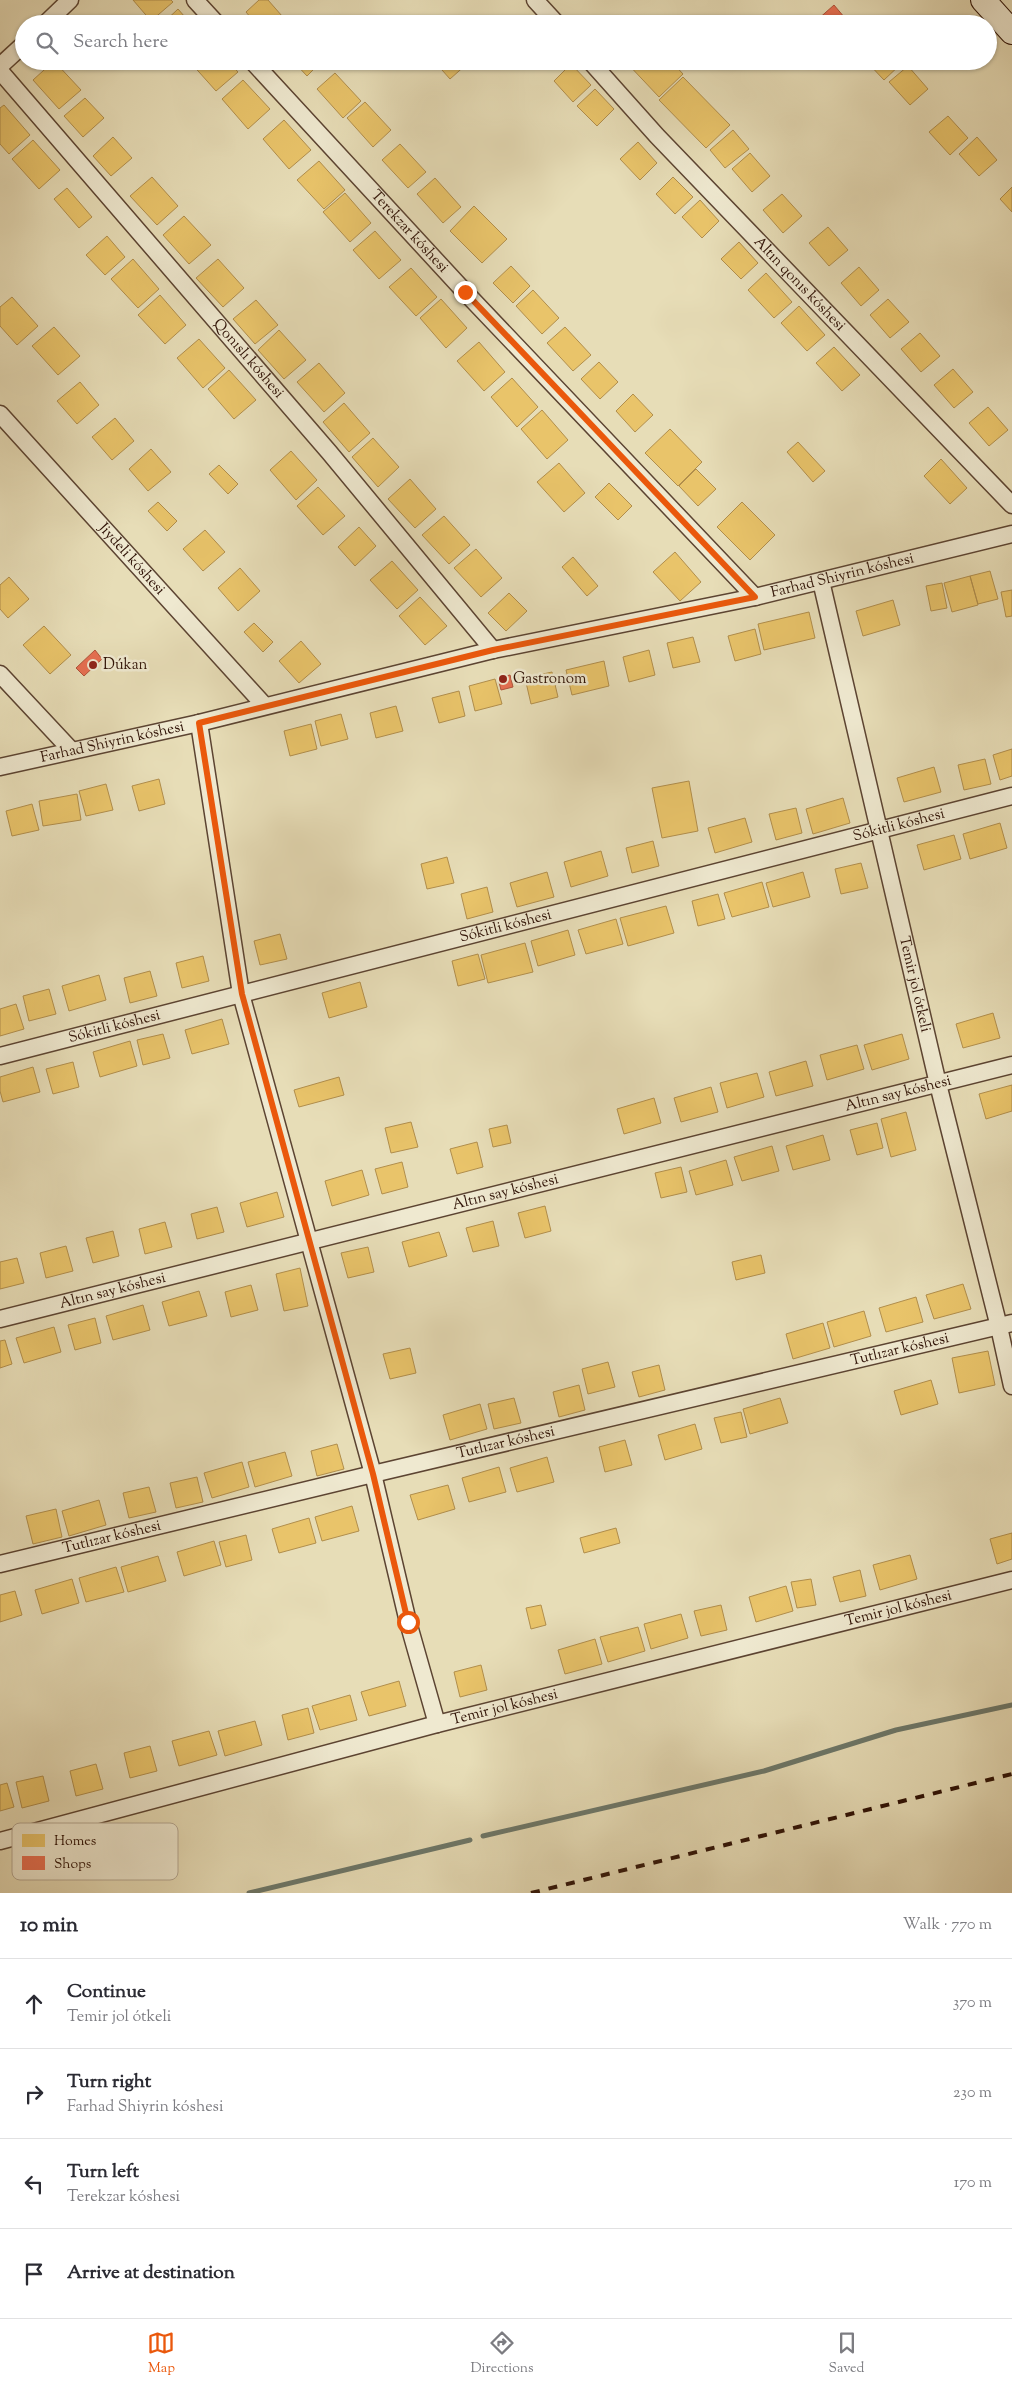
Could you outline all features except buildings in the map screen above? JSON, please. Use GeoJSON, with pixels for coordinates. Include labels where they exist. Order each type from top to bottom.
{"type":"FeatureCollection","features":[{"type":"Feature","properties":{"kind":"main road"},"geometry":{"type":"LineString","coordinates":[[983,0],[997,15]]}},
{"type":"Feature","properties":{"kind":"main road"},"geometry":{"type":"LineString","coordinates":[[997,15],[1012,32]]}},
{"type":"Feature","properties":{"kind":"street"},"geometry":{"type":"LineString","coordinates":[[54,15],[70,0]]}},
{"type":"Feature","properties":{"kind":"street"},"geometry":{"type":"LineString","coordinates":[[195,0],[209,15]]}},
{"type":"Feature","properties":{"kind":"street"},"geometry":{"type":"LineString","coordinates":[[536,0],[549,15]]}},
{"type":"Feature","properties":{"kind":"street"},"geometry":{"type":"LineString","coordinates":[[0,66],[15,52]]}},
{"type":"Feature","properties":{"kind":"street","name":"Terekzar kóshesi"},"geometry":{"type":"LineString","coordinates":[[260,70],[458,284],[755,597]]}},
{"type":"Feature","properties":{"kind":"street","name":"Altın qonıs kóshesi"},"geometry":{"type":"LineString","coordinates":[[598,70],[657,136],[1012,505]]}},
{"type":"Feature","properties":{"kind":"street","name":"Qonıslı kóshesi"},"geometry":{"type":"LineString","coordinates":[[0,71],[323,445],[493,650]]}},
{"type":"Feature","properties":{"kind":"street","name":"Jiydeli kóshesi"},"geometry":{"type":"LineString","coordinates":[[0,414],[264,705]]}},
{"type":"Feature","properties":{"kind":"street","name":"Farhad Shiyrin kóshesi"},"geometry":{"type":"LineString","coordinates":[[0,767],[199,723],[264,705],[493,650],[755,597],[1012,534]]}},
{"type":"Feature","properties":{"kind":"street","name":"Temir jol ótkeli"},"geometry":{"type":"LineString","coordinates":[[821,581],[938,1084],[1006,1325],[1012,1386]]}},
{"type":"Feature","properties":{"kind":"street"},"geometry":{"type":"LineString","coordinates":[[0,674],[71,750]]}},
{"type":"Feature","properties":{"kind":"street"},"geometry":{"type":"LineString","coordinates":[[199,723],[242,994],[373,1474],[408,1622],[437,1724]]}},
{"type":"Feature","properties":{"kind":"street","name":"Sókitli kóshesi"},"geometry":{"type":"LineString","coordinates":[[0,1056],[1012,796]]}},
{"type":"Feature","properties":{"kind":"street","name":"Altın say kóshesi"},"geometry":{"type":"LineString","coordinates":[[0,1320],[1012,1065]]}},
{"type":"Feature","properties":{"kind":"street","name":"Tutlızar kóshesi"},"geometry":{"type":"LineString","coordinates":[[0,1564],[1006,1325]]}},
{"type":"Feature","properties":{"kind":"street","name":"Temir jol kóshesi"},"geometry":{"type":"LineString","coordinates":[[67,1823],[437,1724],[1012,1580]]}},
{"type":"Feature","properties":{"kind":"waterway"},"geometry":{"type":"LineString","coordinates":[[483,1836],[764,1771],[896,1730],[1012,1705]]}},
{"type":"Feature","properties":{"kind":"waterway"},"geometry":{"type":"LineString","coordinates":[[249,1893],[470,1840]]}},
{"type":"Feature","properties":{"kind":"railway"},"geometry":{"type":"LineString","coordinates":[[531,1893],[1012,1774]]}},
{"type":"Feature","properties":{"kind":"place","name":"Dúkan"},"geometry":{"type":"Point","coordinates":[93,665]}},
{"type":"Feature","properties":{"kind":"place","name":"Gastronom"},"geometry":{"type":"Point","coordinates":[503,679]}},
{"type":"Feature","properties":{"kind":"route"},"geometry":{"type":"LineString","coordinates":[[408,1622],[373,1474],[242,994],[199,723],[264,705],[493,650],[755,597],[465,292]]}}]}
